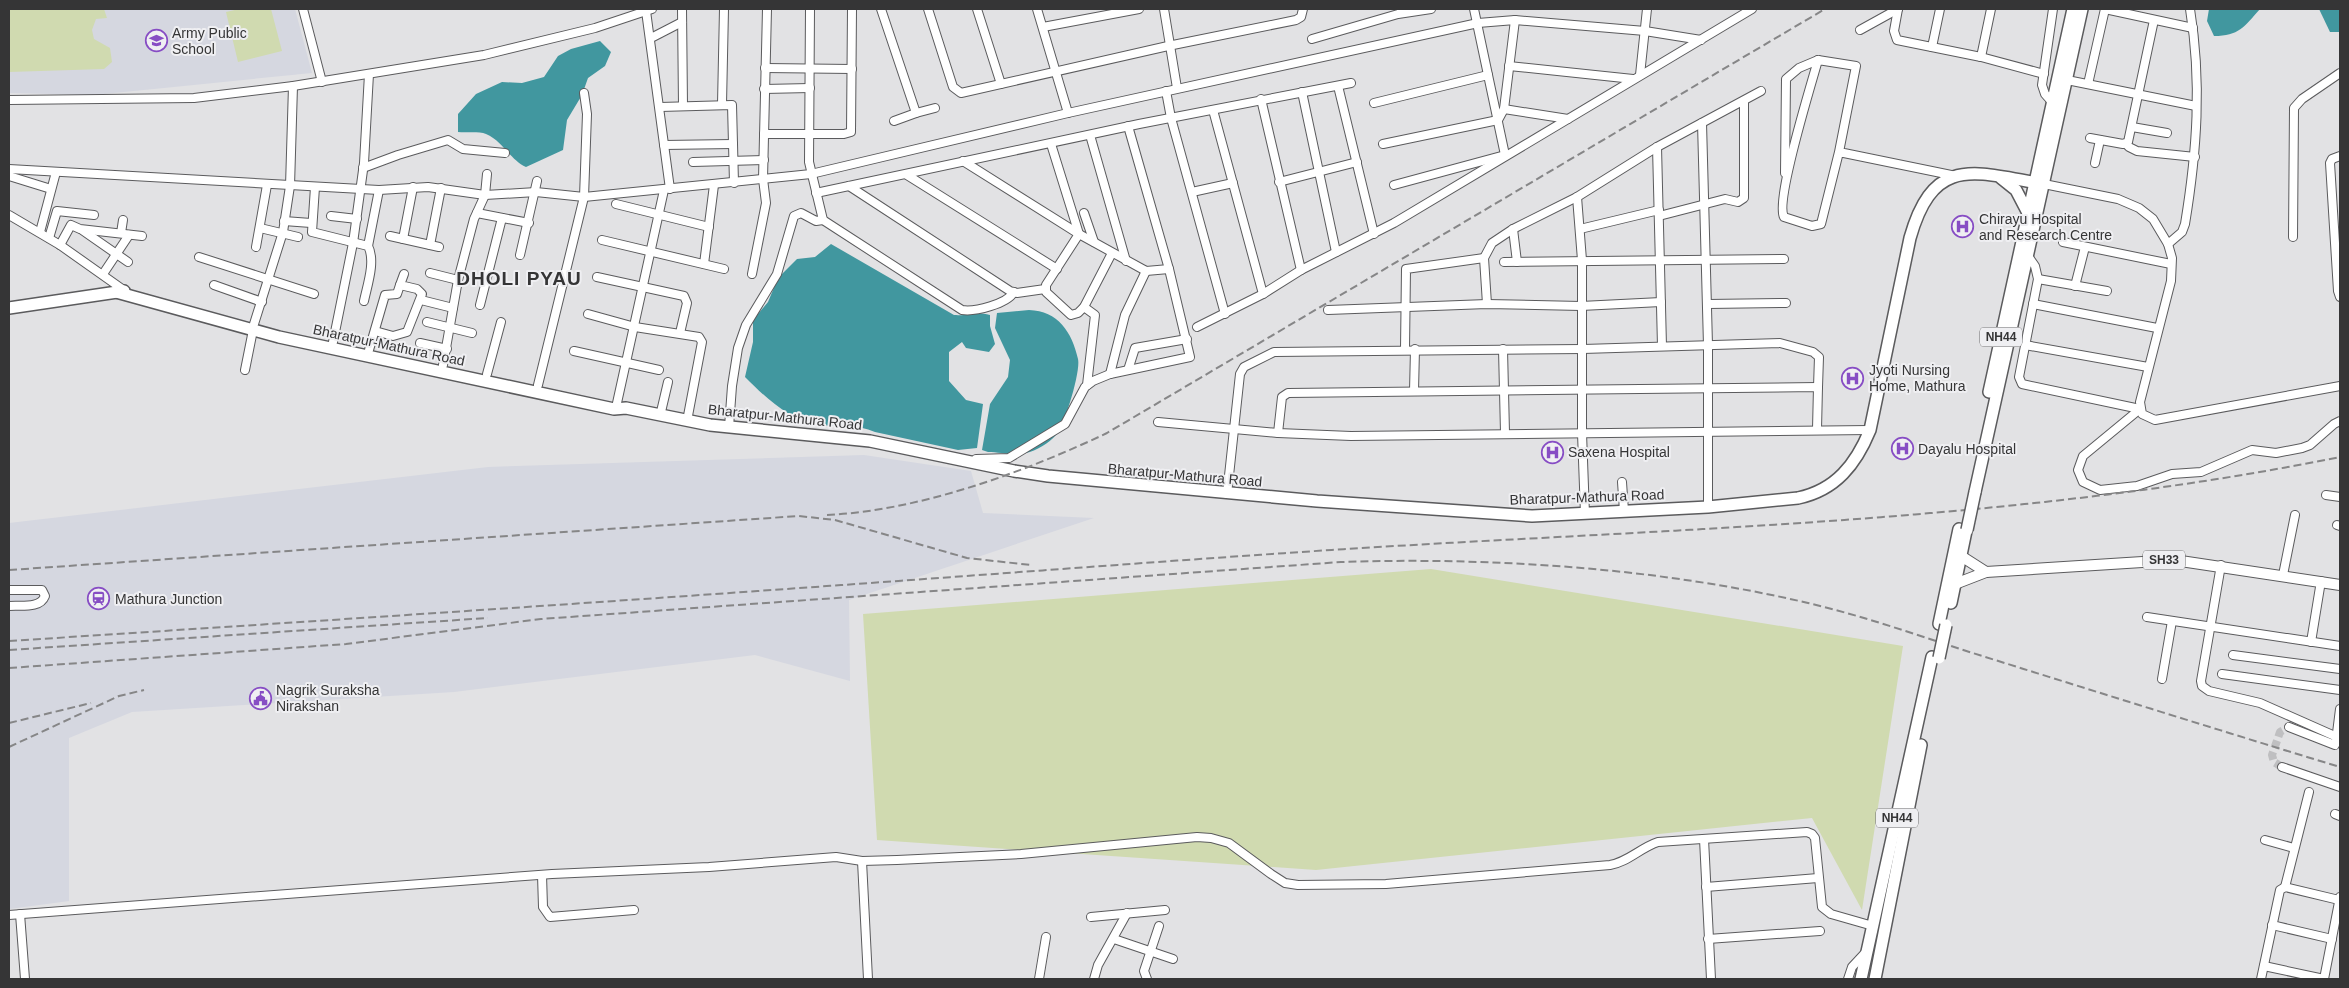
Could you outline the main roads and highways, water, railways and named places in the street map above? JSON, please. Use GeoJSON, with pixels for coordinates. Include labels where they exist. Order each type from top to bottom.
{"type":"FeatureCollection","features":[{"type":"Feature","properties":{"kind":"highway","name":"NH44"},"geometry":{"type":"LineString","coordinates":[[1971,492],[2028,256],[2052,102],[2073,9]]}},
{"type":"Feature","properties":{"kind":"highway","name":"NH44"},"geometry":{"type":"LineString","coordinates":[[1875,979],[1935,658],[2028,213],[2040,184],[2067,80],[2082,9]]}},
{"type":"Feature","properties":{"kind":"highway","name":"Bharatpur-Mathura Road"},"geometry":{"type":"LineString","coordinates":[[280,333],[369,350],[385,356],[443,365],[538,385],[660,416],[730,427],[870,441],[1048,476],[1227,494],[1510,516],[1708,507],[1798,498],[1823,491],[1842,477],[1858,457],[1870,430],[1914,224],[1927,196],[1935,187],[1965,173],[1995,175],[2040,184]]}},
{"type":"Feature","properties":{"kind":"highway"},"geometry":{"type":"LineString","coordinates":[[1995,175],[2016,190],[2028,213]]}},
{"type":"Feature","properties":{"kind":"highway","name":"Bharatpur-Mathura Road"},"geometry":{"type":"LineString","coordinates":[[9,308],[120,291],[280,333],[614,409],[622,406]]}},
{"type":"Feature","properties":{"kind":"highway","name":"NH44"},"geometry":{"type":"LineString","coordinates":[[1942,624],[1955,584],[1961,556],[1963,530]]}},
{"type":"Feature","properties":{"kind":"highway","name":"NH44"},"geometry":{"type":"LineString","coordinates":[[1861,979],[1935,658]]}},
{"type":"Feature","properties":{"kind":"main road"},"geometry":{"type":"LineString","coordinates":[[1961,556],[1986,572]]}},
{"type":"Feature","properties":{"kind":"main road","name":"SH33"},"geometry":{"type":"LineString","coordinates":[[1955,584],[1986,572],[2174,560],[2221,565],[2340,584]]}},
{"type":"Feature","properties":{"kind":"water"},"geometry":{"type":"Polygon","coordinates":[[[2209,9],[2260,9],[2250,21],[2235,32],[2214,36],[2207,21],[2209,9]]]}},
{"type":"Feature","properties":{"kind":"water"},"geometry":{"type":"Polygon","coordinates":[[[2319,9],[2340,9],[2340,32],[2330,32],[2319,9]]]}},
{"type":"Feature","properties":{"kind":"water"},"geometry":{"type":"Polygon","coordinates":[[[600,41],[611,52],[605,66],[588,78],[582,95],[567,120],[563,150],[526,167],[515,160],[492,137],[480,133],[458,132],[458,114],[476,94],[502,82],[522,83],[544,77],[558,56],[571,49],[600,41]]]}},
{"type":"Feature","properties":{"kind":"water"},"geometry":{"type":"Polygon","coordinates":[[[831,244],[954,315],[980,313],[990,315],[990,326],[995,344],[989,352],[966,348],[962,342],[949,352],[949,381],[966,400],[983,404],[977,448],[958,450],[868,429],[808,423],[778,407],[745,377],[753,342],[753,320],[768,302],[778,278],[797,259],[815,257],[831,244]]]}},
{"type":"Feature","properties":{"kind":"water"},"geometry":{"type":"Polygon","coordinates":[[[1029,310],[1048,314],[1056,319],[1068,332],[1072,340],[1078,365],[1071,399],[1056,435],[1042,446],[1022,454],[988,452],[982,450],[990,404],[1008,377],[1010,360],[995,328],[997,313],[1029,310]]]}},
{"type":"Feature","properties":{"kind":"tunnel"},"geometry":{"type":"LineString","coordinates":[[2282,767],[2274,762],[2272,755],[2280,732],[2289,727]]}},
{"type":"Feature","properties":{"kind":"railway"},"geometry":{"type":"LineString","coordinates":[[827,515],[862,512],[934,498],[1041,462],[1107,433],[1825,9]]}},
{"type":"Feature","properties":{"kind":"railway"},"geometry":{"type":"LineString","coordinates":[[9,641],[634,600],[1346,549],[1845,520],[1969,510],[2093,496],[2217,479],[2340,457]]}},
{"type":"Feature","properties":{"kind":"railway"},"geometry":{"type":"LineString","coordinates":[[9,570],[799,516],[835,520],[967,558],[1031,565]]}},
{"type":"Feature","properties":{"kind":"railway"},"geometry":{"type":"LineString","coordinates":[[9,668],[346,644],[541,619],[1341,562],[1458,561],[1635,573],[1694,581],[1808,603],[1879,623],[2340,767]]}},
{"type":"Feature","properties":{"kind":"railway"},"geometry":{"type":"LineString","coordinates":[[9,650],[488,618]]}},
{"type":"Feature","properties":{"kind":"railway"},"geometry":{"type":"LineString","coordinates":[[9,747],[119,696],[144,690]]}},
{"type":"Feature","properties":{"kind":"railway"},"geometry":{"type":"LineString","coordinates":[[9,723],[91,703]]}},
{"type":"Feature","properties":{"kind":"place","name":"Army Public School"},"geometry":{"type":"Point","coordinates":[156,41]}},
{"type":"Feature","properties":{"kind":"place","name":"Chirayu Hospital and Research Centre"},"geometry":{"type":"Point","coordinates":[1963,227]}},
{"type":"Feature","properties":{"kind":"place","name":"Jyoti Nursing Home, Mathura"},"geometry":{"type":"Point","coordinates":[1853,378]}},
{"type":"Feature","properties":{"kind":"place","name":"Dayalu Hospital"},"geometry":{"type":"Point","coordinates":[1902,449]}},
{"type":"Feature","properties":{"kind":"place","name":"Saxena Hospital"},"geometry":{"type":"Point","coordinates":[1552,452]}},
{"type":"Feature","properties":{"kind":"place","name":"Mathura Junction"},"geometry":{"type":"Point","coordinates":[99,599]}},
{"type":"Feature","properties":{"kind":"place","name":"Nagrik Suraksha Nirakshan"},"geometry":{"type":"Point","coordinates":[260,698]}},
{"type":"Feature","properties":{"kind":"district","name":"DHOLI PYAU"},"geometry":{"type":"Point","coordinates":[519,278]}}]}
